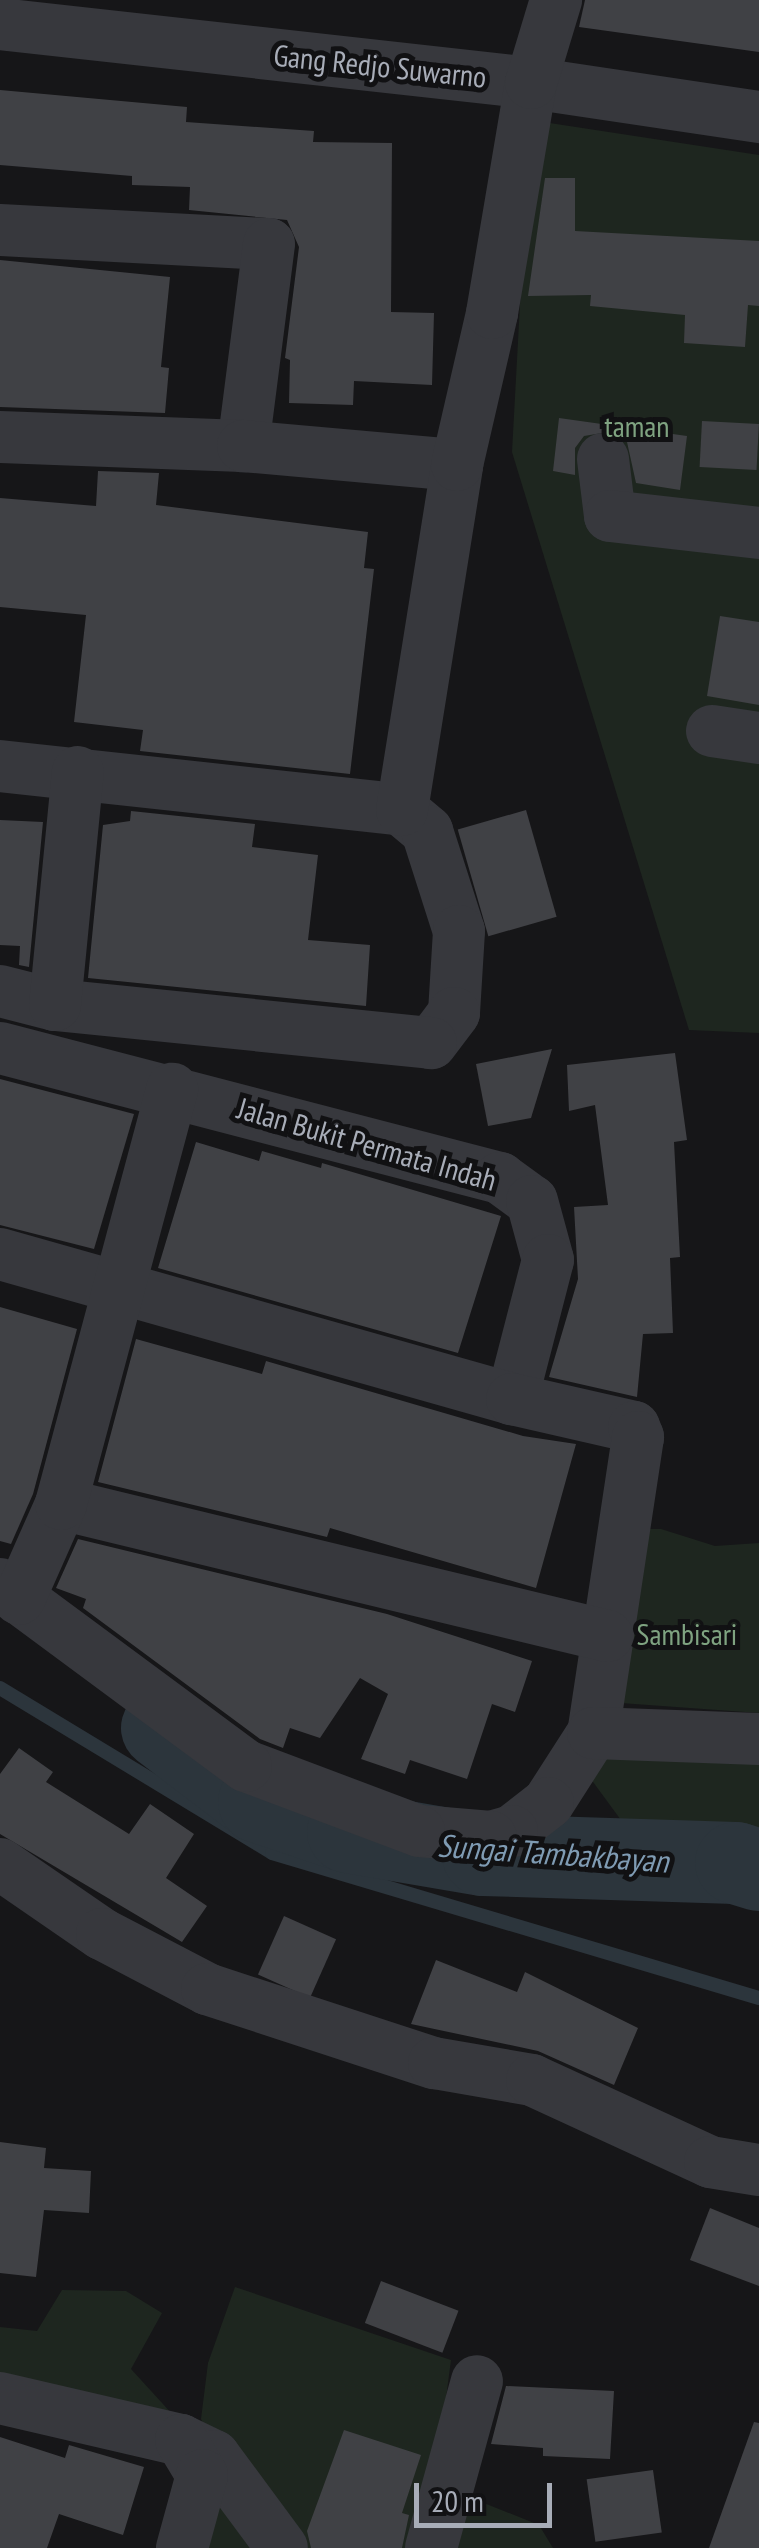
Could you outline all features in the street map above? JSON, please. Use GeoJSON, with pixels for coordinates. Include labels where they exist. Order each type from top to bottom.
{"type":"FeatureCollection","features":[{"type":"Feature","properties":{"kind":"street"},"geometry":{"type":"LineString","coordinates":[[402,810],[458,465],[492,313],[531,84],[556,0]]}},
{"type":"Feature","properties":{"kind":"street","name":"Gang Redjo Suwarno"},"geometry":{"type":"LineString","coordinates":[[0,24],[531,84],[759,117]]}},
{"type":"Feature","properties":{"kind":"street"},"geometry":{"type":"LineString","coordinates":[[0,230],[268,244],[243,446]]}},
{"type":"Feature","properties":{"kind":"street"},"geometry":{"type":"LineString","coordinates":[[0,437],[243,446],[458,465]]}},
{"type":"Feature","properties":{"kind":"street"},"geometry":{"type":"LineString","coordinates":[[603,459],[610,516],[759,534]]}},
{"type":"Feature","properties":{"kind":"street"},"geometry":{"type":"LineString","coordinates":[[0,766],[402,810],[427,831],[459,931],[454,1013],[432,1043],[54,1004],[0,991]]}},
{"type":"Feature","properties":{"kind":"street"},"geometry":{"type":"LineString","coordinates":[[54,1004],[78,772]]}},
{"type":"Feature","properties":{"kind":"street","name":"Jalan Bukit Permata Indah"},"geometry":{"type":"LineString","coordinates":[[0,1048],[172,1089],[500,1178],[532,1202],[548,1260],[512,1399]]}},
{"type":"Feature","properties":{"kind":"street"},"geometry":{"type":"LineString","coordinates":[[0,1254],[116,1283],[512,1399],[634,1427],[638,1438],[593,1733],[565,1779],[528,1820],[491,1837],[445,1838],[246,1766],[10,1591],[61,1504],[116,1283],[172,1089]]}},
{"type":"Feature","properties":{"kind":"street"},"geometry":{"type":"LineString","coordinates":[[61,1504],[607,1636]]}},
{"type":"Feature","properties":{"kind":"street"},"geometry":{"type":"LineString","coordinates":[[593,1733],[759,1739]]}},
{"type":"Feature","properties":{"kind":"street"},"geometry":{"type":"LineString","coordinates":[[0,1864],[102,1934],[207,1989],[434,2063],[532,2080],[710,2162],[759,2170]]}},
{"type":"Feature","properties":{"kind":"street"},"geometry":{"type":"LineString","coordinates":[[430,2548],[477,2382]]}},
{"type":"Feature","properties":{"kind":"street"},"geometry":{"type":"LineString","coordinates":[[0,2398],[181,2440],[214,2456],[282,2548]]}},
{"type":"Feature","properties":{"kind":"street"},"geometry":{"type":"LineString","coordinates":[[181,2440],[202,2475],[182,2548]]}},
{"type":"Feature","properties":{"kind":"green space","name":"taman"},"geometry":{"type":"Polygon","coordinates":[[[530,120],[759,155],[759,1033],[689,1030],[512,452],[530,120]]]}},
{"type":"Feature","properties":{"kind":"green space","name":"Sambisari"},"geometry":{"type":"Polygon","coordinates":[[[627,1529],[661,1529],[715,1546],[759,1543],[759,1713],[607,1702],[627,1529]]]}},
{"type":"Feature","properties":{"kind":"green space"},"geometry":{"type":"Polygon","coordinates":[[[580,1742],[759,1746],[759,1831],[740,1840],[629,1831],[585,1771],[580,1742]]]}},
{"type":"Feature","properties":{"kind":"green space"},"geometry":{"type":"Polygon","coordinates":[[[235,2287],[451,2360],[443,2421],[464,2495],[539,2525],[553,2548],[188,2548],[211,2441],[201,2419],[208,2363],[235,2287]]]}},
{"type":"Feature","properties":{"kind":"green space"},"geometry":{"type":"Polygon","coordinates":[[[62,2290],[126,2291],[162,2313],[131,2369],[194,2438],[0,2397],[0,2327],[37,2331],[62,2290]]]}},
{"type":"Feature","properties":{"kind":"building"},"geometry":{"type":"Polygon","coordinates":[[[585,0],[759,0],[759,52],[579,27],[585,0]]]}},
{"type":"Feature","properties":{"kind":"building"},"geometry":{"type":"Polygon","coordinates":[[[0,90],[187,107],[186,122],[314,131],[313,142],[392,143],[391,312],[434,313],[432,385],[354,381],[353,405],[289,403],[290,360],[285,358],[299,247],[287,220],[189,210],[190,187],[132,185],[132,176],[0,165],[0,90]]]}},
{"type":"Feature","properties":{"kind":"building"},"geometry":{"type":"Polygon","coordinates":[[[545,178],[575,178],[575,231],[759,241],[759,306],[748,305],[745,347],[684,343],[685,315],[590,306],[591,295],[528,296],[545,178]]]}},
{"type":"Feature","properties":{"kind":"building"},"geometry":{"type":"Polygon","coordinates":[[[0,260],[170,277],[161,367],[169,368],[165,413],[0,407],[0,260]]]}},
{"type":"Feature","properties":{"kind":"building"},"geometry":{"type":"Polygon","coordinates":[[[559,418],[687,436],[680,490],[636,483],[627,442],[614,431],[584,436],[575,448],[575,475],[553,471],[559,418]]]}},
{"type":"Feature","properties":{"kind":"building"},"geometry":{"type":"Polygon","coordinates":[[[702,421],[759,424],[757,470],[700,467],[702,421]]]}},
{"type":"Feature","properties":{"kind":"building"},"geometry":{"type":"Polygon","coordinates":[[[98,471],[159,473],[156,505],[368,532],[364,568],[374,569],[350,774],[140,751],[143,730],[74,722],[86,615],[0,607],[0,498],[96,506],[98,471]]]}},
{"type":"Feature","properties":{"kind":"building"},"geometry":{"type":"Polygon","coordinates":[[[720,616],[759,622],[759,705],[707,696],[720,616]]]}},
{"type":"Feature","properties":{"kind":"building"},"geometry":{"type":"Polygon","coordinates":[[[526,810],[557,917],[488,936],[458,830],[526,810]]]}},
{"type":"Feature","properties":{"kind":"building"},"geometry":{"type":"Polygon","coordinates":[[[131,811],[255,824],[252,847],[318,855],[308,940],[370,945],[366,1006],[88,978],[103,825],[130,821],[131,811]]]}},
{"type":"Feature","properties":{"kind":"building"},"geometry":{"type":"Polygon","coordinates":[[[0,820],[43,822],[29,967],[19,965],[20,946],[0,945],[0,820]]]}},
{"type":"Feature","properties":{"kind":"building"},"geometry":{"type":"Polygon","coordinates":[[[552,1049],[531,1118],[488,1126],[476,1064],[552,1049]]]}},
{"type":"Feature","properties":{"kind":"building"},"geometry":{"type":"Polygon","coordinates":[[[675,1053],[687,1140],[674,1142],[680,1257],[670,1258],[673,1333],[643,1334],[637,1397],[549,1377],[578,1279],[574,1207],[608,1205],[595,1105],[569,1111],[567,1065],[675,1053]]]}},
{"type":"Feature","properties":{"kind":"building"},"geometry":{"type":"Polygon","coordinates":[[[0,1079],[134,1114],[94,1249],[0,1225],[0,1079]]]}},
{"type":"Feature","properties":{"kind":"building"},"geometry":{"type":"Polygon","coordinates":[[[196,1142],[259,1161],[262,1151],[321,1168],[322,1163],[501,1216],[458,1353],[158,1268],[196,1142]]]}},
{"type":"Feature","properties":{"kind":"building"},"geometry":{"type":"Polygon","coordinates":[[[0,1307],[77,1329],[33,1494],[11,1544],[0,1541],[0,1307]]]}},
{"type":"Feature","properties":{"kind":"building"},"geometry":{"type":"Polygon","coordinates":[[[136,1339],[262,1374],[266,1361],[523,1436],[576,1444],[536,1588],[330,1528],[327,1537],[98,1482],[136,1339]]]}},
{"type":"Feature","properties":{"kind":"building"},"geometry":{"type":"Polygon","coordinates":[[[78,1539],[387,1614],[532,1661],[515,1712],[492,1704],[467,1779],[410,1760],[405,1774],[361,1759],[388,1694],[360,1678],[320,1738],[290,1728],[283,1748],[260,1739],[83,1608],[86,1599],[56,1588],[78,1539]]]}},
{"type":"Feature","properties":{"kind":"building"},"geometry":{"type":"Polygon","coordinates":[[[19,1748],[53,1772],[46,1782],[129,1834],[150,1804],[194,1834],[166,1878],[207,1906],[182,1942],[0,1834],[0,1774],[19,1748]]]}},
{"type":"Feature","properties":{"kind":"building"},"geometry":{"type":"Polygon","coordinates":[[[284,1916],[336,1939],[310,1998],[258,1974],[284,1916]]]}},
{"type":"Feature","properties":{"kind":"building"},"geometry":{"type":"Polygon","coordinates":[[[436,1960],[517,1992],[525,1972],[638,2028],[614,2085],[538,2051],[411,2024],[436,1960]]]}},
{"type":"Feature","properties":{"kind":"building"},"geometry":{"type":"Polygon","coordinates":[[[0,2142],[46,2148],[44,2168],[91,2171],[89,2213],[44,2210],[36,2277],[0,2273],[0,2142]]]}},
{"type":"Feature","properties":{"kind":"building"},"geometry":{"type":"Polygon","coordinates":[[[710,2208],[759,2228],[759,2286],[690,2260],[710,2208]]]}},
{"type":"Feature","properties":{"kind":"building"},"geometry":{"type":"Polygon","coordinates":[[[381,2281],[458,2311],[442,2353],[365,2323],[381,2281]]]}},
{"type":"Feature","properties":{"kind":"building"},"geometry":{"type":"Polygon","coordinates":[[[506,2386],[614,2391],[610,2459],[543,2456],[543,2448],[491,2444],[506,2386]]]}},
{"type":"Feature","properties":{"kind":"building"},"geometry":{"type":"Polygon","coordinates":[[[754,2422],[759,2423],[759,2548],[709,2548],[754,2422]]]}},
{"type":"Feature","properties":{"kind":"building"},"geometry":{"type":"Polygon","coordinates":[[[344,2430],[421,2455],[402,2513],[409,2515],[402,2548],[311,2548],[307,2531],[344,2430]]]}},
{"type":"Feature","properties":{"kind":"building"},"geometry":{"type":"Polygon","coordinates":[[[0,2437],[65,2458],[69,2445],[144,2467],[123,2535],[59,2514],[47,2548],[0,2548],[0,2437]]]}},
{"type":"Feature","properties":{"kind":"building"},"geometry":{"type":"Polygon","coordinates":[[[653,2470],[662,2532],[595,2542],[587,2479],[653,2470]]]}},
{"type":"Feature","properties":{"kind":"waterway"},"geometry":{"type":"LineString","coordinates":[[0,1688],[272,1853],[759,1998]]}},
{"type":"Feature","properties":{"kind":"waterway","name":"Sungai Tambakbayan"},"geometry":{"type":"LineString","coordinates":[[162,1728],[259,1802],[348,1832],[483,1855],[736,1863],[759,1870]]}}]}
